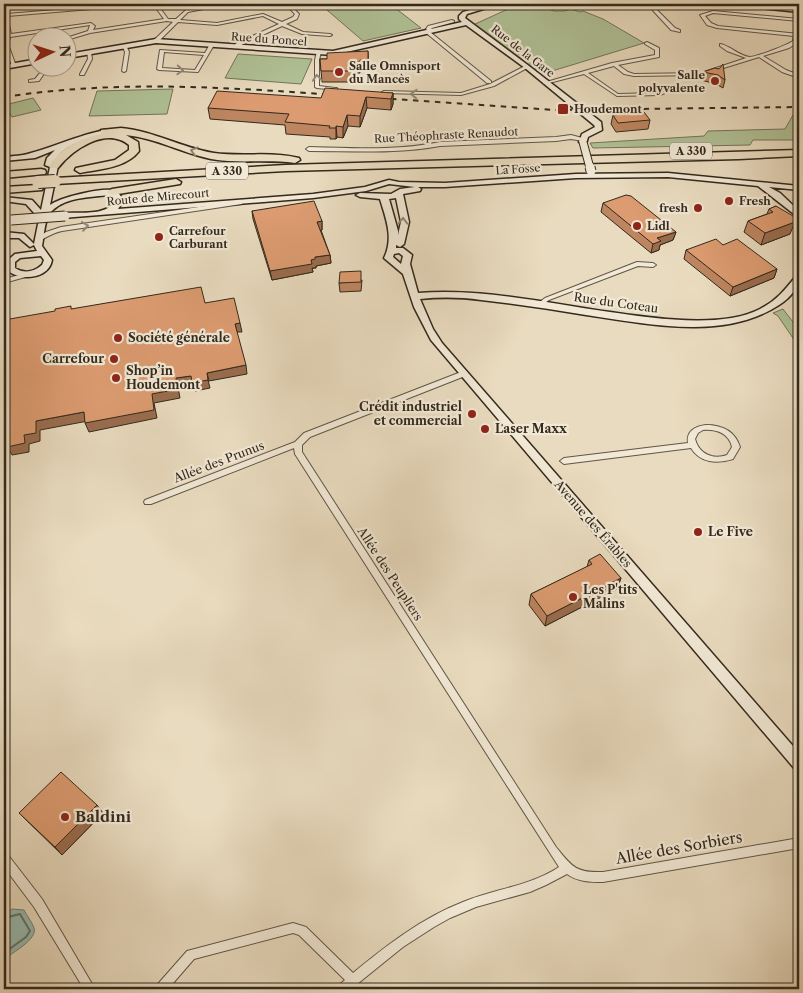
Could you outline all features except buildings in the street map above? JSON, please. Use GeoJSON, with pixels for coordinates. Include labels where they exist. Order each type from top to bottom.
{"type":"FeatureCollection","features":[{"type":"Feature","properties":{"kind":"highway"},"geometry":{"type":"LineString","coordinates":[[105,132],[136,132],[200,154],[282,157],[294,160]]}},
{"type":"Feature","properties":{"kind":"highway"},"geometry":{"type":"LineString","coordinates":[[4,190],[39,181],[54,171],[69,150],[91,140],[107,136],[119,136],[128,138],[134,144],[134,151],[124,159],[104,166],[80,170]]}},
{"type":"Feature","properties":{"kind":"highway","name":"A 330"},"geometry":{"type":"LineString","coordinates":[[4,185],[39,181],[54,171],[294,160],[651,152],[799,146]]}},
{"type":"Feature","properties":{"kind":"highway","name":"A 330"},"geometry":{"type":"LineString","coordinates":[[54,171],[182,173],[399,165],[654,160],[799,153]]}},
{"type":"Feature","properties":{"kind":"highway"},"geometry":{"type":"LineString","coordinates":[[112,192],[168,183],[242,176],[399,165]]}},
{"type":"Feature","properties":{"kind":"highway"},"geometry":{"type":"LineString","coordinates":[[54,171],[242,176]]}},
{"type":"Feature","properties":{"kind":"highway","name":"A 330"},"geometry":{"type":"LineString","coordinates":[[4,174],[39,181]]}},
{"type":"Feature","properties":{"kind":"street"},"geometry":{"type":"LineString","coordinates":[[14,66],[6,44],[10,36],[4,13],[140,4]]}},
{"type":"Feature","properties":{"kind":"street"},"geometry":{"type":"LineString","coordinates":[[155,4],[167,20]]}},
{"type":"Feature","properties":{"kind":"street"},"geometry":{"type":"LineString","coordinates":[[156,41],[187,11],[225,4]]}},
{"type":"Feature","properties":{"kind":"street"},"geometry":{"type":"LineString","coordinates":[[237,46],[294,19],[297,15],[287,4]]}},
{"type":"Feature","properties":{"kind":"street","name":"Rue de la Gare"},"geometry":{"type":"LineString","coordinates":[[497,4],[465,13],[462,18],[596,122],[599,128],[583,140]]}},
{"type":"Feature","properties":{"kind":"street"},"geometry":{"type":"LineString","coordinates":[[570,4],[598,6],[612,4]]}},
{"type":"Feature","properties":{"kind":"street"},"geometry":{"type":"LineString","coordinates":[[649,4],[673,29],[678,31]]}},
{"type":"Feature","properties":{"kind":"street"},"geometry":{"type":"LineString","coordinates":[[738,4],[799,10]]}},
{"type":"Feature","properties":{"kind":"street"},"geometry":{"type":"LineString","coordinates":[[614,64],[626,73],[634,75],[687,76],[710,72],[792,45],[798,35],[713,26],[702,15],[713,12],[799,20]]}},
{"type":"Feature","properties":{"kind":"street"},"geometry":{"type":"LineString","coordinates":[[78,35],[167,20],[220,24],[260,14],[302,33],[330,34]]}},
{"type":"Feature","properties":{"kind":"street"},"geometry":{"type":"LineString","coordinates":[[452,21],[428,29],[489,82]]}},
{"type":"Feature","properties":{"kind":"street","name":"Rue du Poncel"},"geometry":{"type":"LineString","coordinates":[[78,54],[156,41],[337,52],[466,23]]}},
{"type":"Feature","properties":{"kind":"street"},"geometry":{"type":"LineString","coordinates":[[10,36],[91,24],[93,26],[90,32]]}},
{"type":"Feature","properties":{"kind":"street"},"geometry":{"type":"LineString","coordinates":[[545,83],[647,56],[657,56],[657,49],[646,43]]}},
{"type":"Feature","properties":{"kind":"street"},"geometry":{"type":"LineString","coordinates":[[207,54],[162,51],[159,69],[196,71],[207,54],[212,45]]}},
{"type":"Feature","properties":{"kind":"street"},"geometry":{"type":"LineString","coordinates":[[722,45],[751,59]]}},
{"type":"Feature","properties":{"kind":"street"},"geometry":{"type":"LineString","coordinates":[[124,46],[127,52],[124,71]]}},
{"type":"Feature","properties":{"kind":"street"},"geometry":{"type":"LineString","coordinates":[[82,74],[90,59],[89,52]]}},
{"type":"Feature","properties":{"kind":"street"},"geometry":{"type":"LineString","coordinates":[[319,52],[317,60],[317,86],[345,90]]}},
{"type":"Feature","properties":{"kind":"street"},"geometry":{"type":"LineString","coordinates":[[760,56],[784,71],[799,77]]}},
{"type":"Feature","properties":{"kind":"street"},"geometry":{"type":"LineString","coordinates":[[4,67],[28,63]]}},
{"type":"Feature","properties":{"kind":"street"},"geometry":{"type":"LineString","coordinates":[[378,92],[458,95],[492,84],[527,67]]}},
{"type":"Feature","properties":{"kind":"street"},"geometry":{"type":"LineString","coordinates":[[584,72],[617,95],[660,94],[668,91]]}},
{"type":"Feature","properties":{"kind":"street"},"geometry":{"type":"LineString","coordinates":[[31,80],[37,80],[38,78]]}},
{"type":"Feature","properties":{"kind":"street"},"geometry":{"type":"LineString","coordinates":[[29,157],[78,137],[105,132]]}},
{"type":"Feature","properties":{"kind":"street"},"geometry":{"type":"LineString","coordinates":[[4,279],[10,269],[11,261],[28,249],[54,171],[65,146],[87,136]]}},
{"type":"Feature","properties":{"kind":"street","name":"Rue Théophraste Renaudot"},"geometry":{"type":"LineString","coordinates":[[309,149],[375,149],[566,137],[583,140]]}},
{"type":"Feature","properties":{"kind":"street"},"geometry":{"type":"LineString","coordinates":[[583,140],[591,173],[680,176],[748,182],[786,189]]}},
{"type":"Feature","properties":{"kind":"street"},"geometry":{"type":"LineString","coordinates":[[4,159],[40,156],[54,171]]}},
{"type":"Feature","properties":{"kind":"street","name":"La Fosse"},"geometry":{"type":"LineString","coordinates":[[400,190],[445,184],[591,173]]}},
{"type":"Feature","properties":{"kind":"street","name":"Route de Mirecourt"},"geometry":{"type":"LineString","coordinates":[[313,196],[377,186],[385,182],[400,190]]}},
{"type":"Feature","properties":{"kind":"street"},"geometry":{"type":"LineString","coordinates":[[748,182],[767,188],[798,214]]}},
{"type":"Feature","properties":{"kind":"street"},"geometry":{"type":"LineString","coordinates":[[377,186],[377,192],[382,196],[394,224],[391,252],[388,258],[395,263],[406,261]]}},
{"type":"Feature","properties":{"kind":"street"},"geometry":{"type":"LineString","coordinates":[[778,196],[778,191],[798,187]]}},
{"type":"Feature","properties":{"kind":"street"},"geometry":{"type":"LineString","coordinates":[[786,189],[798,214]]}},
{"type":"Feature","properties":{"kind":"street"},"geometry":{"type":"LineString","coordinates":[[391,252],[403,251],[399,242],[404,217],[400,190]]}},
{"type":"Feature","properties":{"kind":"street","name":"Route de Mirecourt"},"geometry":{"type":"LineString","coordinates":[[6,220],[313,196],[382,196],[400,190]]}},
{"type":"Feature","properties":{"kind":"street"},"geometry":{"type":"LineString","coordinates":[[40,216],[61,202],[112,192],[117,196],[119,202],[116,207],[106,212]]}},
{"type":"Feature","properties":{"kind":"street"},"geometry":{"type":"LineString","coordinates":[[4,200],[29,202],[40,216],[38,248],[48,260],[44,268],[35,273],[4,279]]}},
{"type":"Feature","properties":{"kind":"street"},"geometry":{"type":"LineString","coordinates":[[39,239],[48,233],[61,229],[191,212],[251,200]]}},
{"type":"Feature","properties":{"kind":"street"},"geometry":{"type":"LineString","coordinates":[[4,235],[22,236],[30,244]]}},
{"type":"Feature","properties":{"kind":"street","name":"Avenue des Érables"},"geometry":{"type":"LineString","coordinates":[[403,251],[408,254],[406,261],[407,273],[430,332],[799,763]]}},
{"type":"Feature","properties":{"kind":"street"},"geometry":{"type":"LineString","coordinates":[[18,256],[43,254]]}},
{"type":"Feature","properties":{"kind":"street","name":"Avenue des Érables"},"geometry":{"type":"LineString","coordinates":[[395,263],[407,273]]}},
{"type":"Feature","properties":{"kind":"street"},"geometry":{"type":"LineString","coordinates":[[539,305],[547,299],[638,264],[653,265]]}},
{"type":"Feature","properties":{"kind":"street"},"geometry":{"type":"LineString","coordinates":[[10,269],[19,274],[27,274]]}},
{"type":"Feature","properties":{"kind":"street","name":"Rue du Coteau"},"geometry":{"type":"LineString","coordinates":[[416,296],[477,296],[669,323],[716,322],[747,316],[773,305],[786,296],[799,278]]}},
{"type":"Feature","properties":{"kind":"street"},"geometry":{"type":"LineString","coordinates":[[298,444],[307,435],[464,374]]}},
{"type":"Feature","properties":{"kind":"street"},"geometry":{"type":"LineString","coordinates":[[709,427],[728,433],[733,438],[736,447],[730,457],[718,460],[702,456],[692,445],[691,439],[694,433],[700,428],[709,427]]}},
{"type":"Feature","properties":{"kind":"street","name":"Allée des Prunus"},"geometry":{"type":"LineString","coordinates":[[148,502],[298,444]]}},
{"type":"Feature","properties":{"kind":"street","name":"Allée des Peupliers"},"geometry":{"type":"LineString","coordinates":[[298,444],[299,455],[566,868]]}},
{"type":"Feature","properties":{"kind":"street"},"geometry":{"type":"LineString","coordinates":[[564,461],[692,445]]}},
{"type":"Feature","properties":{"kind":"street","name":"Allée des Sorbiers"},"geometry":{"type":"LineString","coordinates":[[566,868],[584,877],[603,877],[799,843]]}},
{"type":"Feature","properties":{"kind":"street"},"geometry":{"type":"LineString","coordinates":[[4,859],[40,906],[90,989]]}},
{"type":"Feature","properties":{"kind":"street"},"geometry":{"type":"LineString","coordinates":[[343,989],[391,949],[432,922],[461,908],[500,894],[538,884],[566,868]]}},
{"type":"Feature","properties":{"kind":"street"},"geometry":{"type":"LineString","coordinates":[[161,989],[191,954],[293,928],[302,930],[353,980]]}},
{"type":"Feature","properties":{"kind":"green space"},"geometry":{"type":"Polygon","coordinates":[[[320,4],[350,4],[352,6],[390,4],[421,28],[363,41],[320,4]]]}},
{"type":"Feature","properties":{"kind":"green space"},"geometry":{"type":"Polygon","coordinates":[[[519,4],[534,4],[554,11],[571,9],[583,11],[603,19],[644,43],[539,75],[520,60],[522,58],[517,57],[473,25],[519,4]]]}},
{"type":"Feature","properties":{"kind":"green space"},"geometry":{"type":"Polygon","coordinates":[[[238,54],[312,59],[301,84],[225,78],[238,54]]]}},
{"type":"Feature","properties":{"kind":"green space"},"geometry":{"type":"Polygon","coordinates":[[[173,89],[167,114],[89,116],[97,91],[173,89]]]}},
{"type":"Feature","properties":{"kind":"green space"},"geometry":{"type":"Polygon","coordinates":[[[33,98],[41,110],[12,117],[5,105],[33,98]]]}},
{"type":"Feature","properties":{"kind":"green space"},"geometry":{"type":"Polygon","coordinates":[[[799,112],[799,140],[753,140],[750,145],[593,148],[590,143],[704,136],[708,131],[785,129],[793,115],[799,112]]]}},
{"type":"Feature","properties":{"kind":"green space"},"geometry":{"type":"Polygon","coordinates":[[[783,309],[799,330],[799,347],[778,316],[773,313],[783,309]]]}},
{"type":"Feature","properties":{"kind":"water"},"geometry":{"type":"Polygon","coordinates":[[[12,909],[24,910],[34,928],[34,932],[28,941],[4,959],[4,915],[12,909]]]}},
{"type":"Feature","properties":{"kind":"railway"},"geometry":{"type":"LineString","coordinates":[[4,97],[87,88],[128,87],[211,88],[335,95]]}},
{"type":"Feature","properties":{"kind":"railway"},"geometry":{"type":"LineString","coordinates":[[380,98],[554,110],[799,107]]}},
{"type":"Feature","properties":{"kind":"place","name":"Salle Omnisport du Mancès"},"geometry":{"type":"Point","coordinates":[339,72]}},
{"type":"Feature","properties":{"kind":"place","name":"Salle polyvalente"},"geometry":{"type":"Point","coordinates":[715,81]}},
{"type":"Feature","properties":{"kind":"place","name":"Houdemont"},"geometry":{"type":"Point","coordinates":[563,109]}},
{"type":"Feature","properties":{"kind":"place","name":"Fresh"},"geometry":{"type":"Point","coordinates":[729,201]}},
{"type":"Feature","properties":{"kind":"place","name":"fresh"},"geometry":{"type":"Point","coordinates":[698,208]}},
{"type":"Feature","properties":{"kind":"place","name":"Lidl"},"geometry":{"type":"Point","coordinates":[637,226]}},
{"type":"Feature","properties":{"kind":"place","name":"Carrefour Carburant"},"geometry":{"type":"Point","coordinates":[159,237]}},
{"type":"Feature","properties":{"kind":"place","name":"Société générale"},"geometry":{"type":"Point","coordinates":[118,338]}},
{"type":"Feature","properties":{"kind":"place","name":"Carrefour"},"geometry":{"type":"Point","coordinates":[114,359]}},
{"type":"Feature","properties":{"kind":"place","name":"Shop’in Houdemont"},"geometry":{"type":"Point","coordinates":[116,378]}},
{"type":"Feature","properties":{"kind":"place","name":"Crédit industriel et commercial"},"geometry":{"type":"Point","coordinates":[472,414]}},
{"type":"Feature","properties":{"kind":"place","name":"Laser Maxx"},"geometry":{"type":"Point","coordinates":[485,429]}},
{"type":"Feature","properties":{"kind":"place","name":"Le Five"},"geometry":{"type":"Point","coordinates":[698,532]}},
{"type":"Feature","properties":{"kind":"place","name":"Les P'tits Malins"},"geometry":{"type":"Point","coordinates":[573,597]}},
{"type":"Feature","properties":{"kind":"place","name":"Baldini"},"geometry":{"type":"Point","coordinates":[65,817]}}]}
